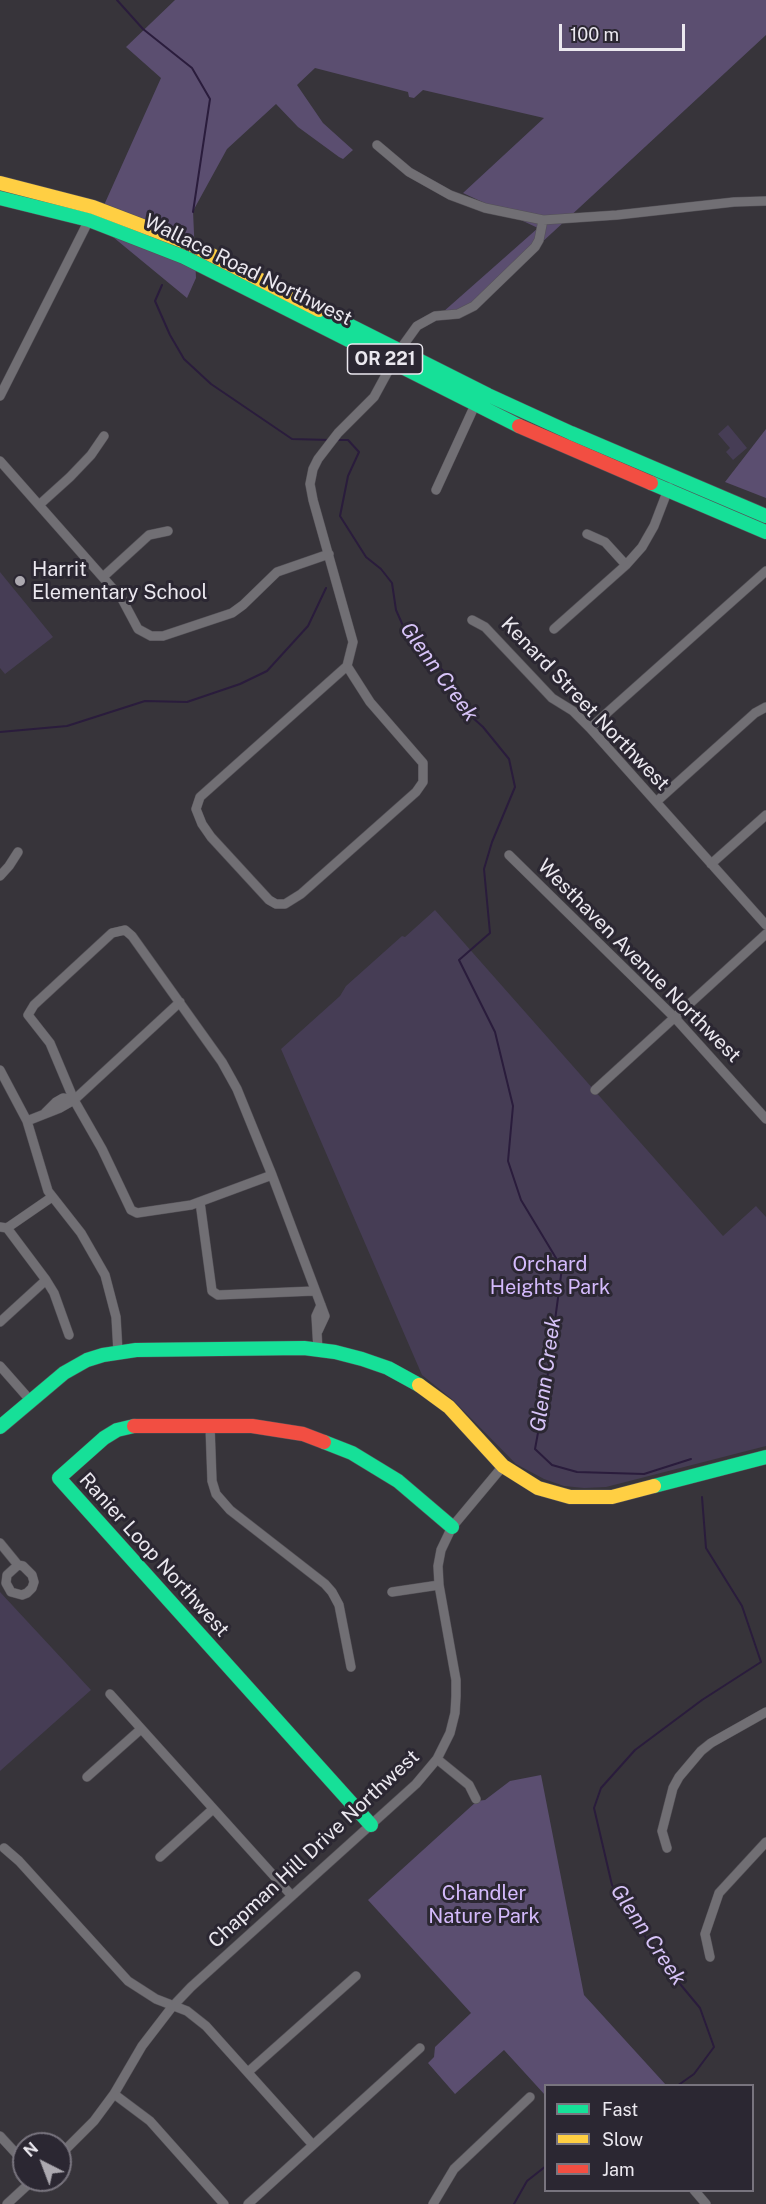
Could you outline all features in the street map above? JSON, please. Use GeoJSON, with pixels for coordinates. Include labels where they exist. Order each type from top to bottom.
{"type":"FeatureCollection","features":[{"type":"Feature","properties":{"kind":"main road","name":"Wallace Road Northwest"},"geometry":{"type":"LineString","coordinates":[[0,183],[93,207],[190,244],[288,292],[399,351],[561,429],[766,516]]}},
{"type":"Feature","properties":{"kind":"main road","name":"Wallace Road Northwest"},"geometry":{"type":"LineString","coordinates":[[0,198],[89,220],[184,257],[475,405],[667,491],[766,532]]}},
{"type":"Feature","properties":{"kind":"main road"},"geometry":{"type":"LineString","coordinates":[[0,1427],[52,1382],[76,1366],[103,1355],[118,1352],[213,1349],[318,1350],[362,1359],[388,1368],[428,1390],[448,1407],[503,1466],[538,1488],[570,1497],[585,1499],[612,1497],[766,1457]]}},
{"type":"Feature","properties":{"kind":"main road","name":"Ranier Loop Northwest"},"geometry":{"type":"LineString","coordinates":[[371,1825],[59,1478],[104,1438],[117,1430],[136,1426],[252,1426],[303,1434],[341,1448],[398,1481],[452,1527]]}},
{"type":"Feature","properties":{"kind":"street"},"geometry":{"type":"LineString","coordinates":[[377,145],[409,172],[450,195],[485,208],[543,220],[766,201]]}},
{"type":"Feature","properties":{"kind":"street"},"geometry":{"type":"LineString","coordinates":[[0,396],[89,220],[93,207]]}},
{"type":"Feature","properties":{"kind":"street"},"geometry":{"type":"LineString","coordinates":[[347,666],[370,702],[423,763],[423,782],[416,792],[301,894],[285,904],[276,904],[269,900],[211,837],[196,809],[200,797],[347,666],[353,642],[310,484],[313,469],[325,449],[374,397],[399,351],[417,326],[435,316],[467,311],[535,247],[539,240],[543,220]]}},
{"type":"Feature","properties":{"kind":"street"},"geometry":{"type":"LineString","coordinates":[[436,490],[475,405]]}},
{"type":"Feature","properties":{"kind":"street"},"geometry":{"type":"LineString","coordinates":[[39,505],[91,455],[104,436]]}},
{"type":"Feature","properties":{"kind":"street"},"geometry":{"type":"LineString","coordinates":[[0,461],[122,598],[138,629],[151,636],[163,636],[232,613],[277,572],[329,554]]}},
{"type":"Feature","properties":{"kind":"street"},"geometry":{"type":"LineString","coordinates":[[554,629],[626,565],[642,547],[654,526],[673,477]]}},
{"type":"Feature","properties":{"kind":"street"},"geometry":{"type":"LineString","coordinates":[[103,577],[149,536],[168,531]]}},
{"type":"Feature","properties":{"kind":"street"},"geometry":{"type":"LineString","coordinates":[[587,534],[604,542],[626,565]]}},
{"type":"Feature","properties":{"kind":"street"},"geometry":{"type":"LineString","coordinates":[[590,728],[766,572]]}},
{"type":"Feature","properties":{"kind":"street","name":"Kenard Street Northwest"},"geometry":{"type":"LineString","coordinates":[[472,620],[485,627],[552,698],[573,711],[590,728],[766,925]]}},
{"type":"Feature","properties":{"kind":"street"},"geometry":{"type":"LineString","coordinates":[[656,802],[755,713],[766,707]]}},
{"type":"Feature","properties":{"kind":"street"},"geometry":{"type":"LineString","coordinates":[[711,864],[766,815]]}},
{"type":"Feature","properties":{"kind":"street"},"geometry":{"type":"LineString","coordinates":[[0,876],[18,852]]}},
{"type":"Feature","properties":{"kind":"street","name":"Westhaven Avenue Northwest"},"geometry":{"type":"LineString","coordinates":[[509,855],[675,1018],[766,1119]]}},
{"type":"Feature","properties":{"kind":"street"},"geometry":{"type":"LineString","coordinates":[[272,1175],[200,1202],[168,1210],[137,1213],[131,1210],[102,1149],[74,1100],[50,1043],[28,1015],[34,1005],[112,933],[124,930],[132,936],[206,1037],[237,1089],[272,1175],[321,1305],[316,1316],[318,1350]]}},
{"type":"Feature","properties":{"kind":"street"},"geometry":{"type":"LineString","coordinates":[[595,1090],[766,934]]}},
{"type":"Feature","properties":{"kind":"street"},"geometry":{"type":"LineString","coordinates":[[27,1121],[74,1100],[180,1002]]}},
{"type":"Feature","properties":{"kind":"street"},"geometry":{"type":"LineString","coordinates":[[0,1070],[27,1121],[44,1182],[52,1197],[74,1224],[100,1264],[116,1317],[118,1352]]}},
{"type":"Feature","properties":{"kind":"street"},"geometry":{"type":"LineString","coordinates":[[52,1197],[4,1228],[54,1293],[69,1335]]}},
{"type":"Feature","properties":{"kind":"street"},"geometry":{"type":"LineString","coordinates":[[200,1202],[212,1291],[218,1295],[314,1291]]}},
{"type":"Feature","properties":{"kind":"street"},"geometry":{"type":"LineString","coordinates":[[0,1322],[46,1280]]}},
{"type":"Feature","properties":{"kind":"street"},"geometry":{"type":"LineString","coordinates":[[0,1366],[30,1400]]}},
{"type":"Feature","properties":{"kind":"street"},"geometry":{"type":"LineString","coordinates":[[210,1426],[212,1481],[216,1494],[230,1510],[325,1584],[332,1592],[339,1605],[351,1667]]}},
{"type":"Feature","properties":{"kind":"street","name":"Chapman Hill Drive Northwest"},"geometry":{"type":"LineString","coordinates":[[72,2143],[94,2121],[114,2094],[148,2037],[191,1987],[416,1784],[437,1760],[450,1733],[456,1696],[456,1680],[439,1585],[438,1566],[441,1550],[452,1527],[503,1466]]}},
{"type":"Feature","properties":{"kind":"street"},"geometry":{"type":"LineString","coordinates":[[0,1543],[18,1565]]}},
{"type":"Feature","properties":{"kind":"street"},"geometry":{"type":"LineString","coordinates":[[392,1592],[439,1585]]}},
{"type":"Feature","properties":{"kind":"street"},"geometry":{"type":"LineString","coordinates":[[110,1694],[292,1896]]}},
{"type":"Feature","properties":{"kind":"street"},"geometry":{"type":"LineString","coordinates":[[667,1848],[662,1831],[679,1777],[711,1743],[766,1713]]}},
{"type":"Feature","properties":{"kind":"street"},"geometry":{"type":"LineString","coordinates":[[87,1777],[141,1729]]}},
{"type":"Feature","properties":{"kind":"street"},"geometry":{"type":"LineString","coordinates":[[437,1760],[469,1785],[476,1799]]}},
{"type":"Feature","properties":{"kind":"street"},"geometry":{"type":"LineString","coordinates":[[160,1857],[213,1809]]}},
{"type":"Feature","properties":{"kind":"street"},"geometry":{"type":"LineString","coordinates":[[710,1957],[705,1934],[719,1893],[766,1842]]}},
{"type":"Feature","properties":{"kind":"street"},"geometry":{"type":"LineString","coordinates":[[4,1848],[19,1861],[128,1981],[144,1993],[187,2012],[206,2026],[313,2145]]}},
{"type":"Feature","properties":{"kind":"street"},"geometry":{"type":"LineString","coordinates":[[248,2072],[356,1976]]}},
{"type":"Feature","properties":{"kind":"street"},"geometry":{"type":"LineString","coordinates":[[248,2204],[420,2048]]}},
{"type":"Feature","properties":{"kind":"street"},"geometry":{"type":"LineString","coordinates":[[114,2094],[150,2121],[224,2204]]}},
{"type":"Feature","properties":{"kind":"street"},"geometry":{"type":"LineString","coordinates":[[434,2204],[454,2169],[530,2097]]}},
{"type":"Feature","properties":{"kind":"street"},"geometry":{"type":"LineString","coordinates":[[0,2136],[12,2149]]}},
{"type":"Feature","properties":{"kind":"street"},"geometry":{"type":"LineString","coordinates":[[7,2204],[20,2192]]}},
{"type":"Feature","properties":{"kind":"street"},"geometry":{"type":"LineString","coordinates":[[696,2192],[706,2204]]}},
{"type":"Feature","properties":{"kind":"green space"},"geometry":{"type":"Polygon","coordinates":[[[175,0],[766,0],[766,35],[459,319],[443,312],[538,228],[463,193],[544,118],[423,90],[414,98],[409,97],[408,92],[315,68],[297,85],[323,123],[353,150],[343,159],[339,157],[298,127],[276,104],[227,149],[193,211],[196,278],[187,298],[96,223],[161,78],[126,47],[175,0]]]}},
{"type":"Feature","properties":{"kind":"green space"},"geometry":{"type":"Polygon","coordinates":[[[728,425],[747,448],[733,460],[726,452],[730,448],[718,434],[728,425]]]}},
{"type":"Feature","properties":{"kind":"green space"},"geometry":{"type":"Polygon","coordinates":[[[766,429],[766,498],[725,482],[766,429]]]}},
{"type":"Feature","properties":{"kind":"green space"},"geometry":{"type":"Polygon","coordinates":[[[0,572],[53,637],[5,674],[0,668],[0,572]]]}},
{"type":"Feature","properties":{"kind":"green space","name":"Orchard Heights Park"},"geometry":{"type":"Polygon","coordinates":[[[435,910],[723,1236],[756,1206],[766,1217],[766,1446],[606,1487],[564,1486],[544,1479],[516,1464],[453,1400],[422,1375],[281,1049],[340,996],[346,986],[435,910]]]}},
{"type":"Feature","properties":{"kind":"green space"},"geometry":{"type":"Polygon","coordinates":[[[0,1592],[91,1690],[0,1771],[0,1592]]]}},
{"type":"Feature","properties":{"kind":"green space","name":"Chandler Nature Park"},"geometry":{"type":"Polygon","coordinates":[[[541,1775],[584,1995],[665,2084],[544,2084],[544,2094],[504,2050],[455,2094],[428,2063],[434,2057],[435,2047],[471,2013],[368,1900],[477,1801],[485,1800],[510,1781],[541,1775]]]}},
{"type":"Feature","properties":{"kind":"waterway","name":"Glenn Creek"},"geometry":{"type":"LineString","coordinates":[[117,0],[143,29],[192,68],[210,99],[193,212]]}},
{"type":"Feature","properties":{"kind":"waterway","name":"Glenn Creek"},"geometry":{"type":"LineString","coordinates":[[162,285],[155,301],[170,335],[184,359],[211,384],[292,439],[330,440]]}},
{"type":"Feature","properties":{"kind":"waterway","name":"Glenn Creek"},"geometry":{"type":"LineString","coordinates":[[335,440],[348,440],[359,452],[348,476],[340,516],[366,557],[381,569],[392,583],[396,610],[408,637],[429,654],[448,677],[462,708],[483,727],[509,759],[515,787],[492,842],[484,869],[490,933],[459,960],[495,1032],[513,1106],[508,1161],[521,1200],[562,1268],[545,1395],[535,1449],[552,1465],[577,1472],[644,1474],[691,1459]]}},
{"type":"Feature","properties":{"kind":"waterway"},"geometry":{"type":"LineString","coordinates":[[0,732],[67,726],[145,701],[187,702],[240,684],[267,671],[308,626],[326,588]]}},
{"type":"Feature","properties":{"kind":"waterway","name":"Glenn Creek"},"geometry":{"type":"LineString","coordinates":[[680,2084],[694,2074],[714,2047],[700,2008],[661,1961],[612,1885],[594,1808],[601,1788],[635,1750],[702,1700],[761,1662],[742,1606],[706,1548],[702,1497]]}},
{"type":"Feature","properties":{"kind":"waterway","name":"Glenn Creek"},"geometry":{"type":"LineString","coordinates":[[514,2204],[527,2181],[544,2168]]}},
{"type":"Feature","properties":{"kind":"traffic: fast"},"geometry":{"type":"LineString","coordinates":[[0,198],[89,220],[184,257],[519,426]]}},
{"type":"Feature","properties":{"kind":"traffic: fast"},"geometry":{"type":"LineString","coordinates":[[319,310],[488,395],[766,516]]}},
{"type":"Feature","properties":{"kind":"traffic: fast"},"geometry":{"type":"LineString","coordinates":[[651,483],[766,532]]}},
{"type":"Feature","properties":{"kind":"traffic: fast"},"geometry":{"type":"LineString","coordinates":[[0,1427],[64,1373],[87,1360],[136,1350],[304,1348],[335,1352],[362,1359],[388,1368],[419,1385]]}},
{"type":"Feature","properties":{"kind":"traffic: fast"},"geometry":{"type":"LineString","coordinates":[[134,1426],[117,1430],[104,1438],[59,1478],[371,1825]]}},
{"type":"Feature","properties":{"kind":"traffic: fast"},"geometry":{"type":"LineString","coordinates":[[324,1442],[352,1453],[398,1481],[452,1527]]}},
{"type":"Feature","properties":{"kind":"traffic: fast"},"geometry":{"type":"LineString","coordinates":[[654,1486],[766,1457]]}},
{"type":"Feature","properties":{"kind":"traffic: slow"},"geometry":{"type":"LineString","coordinates":[[0,183],[93,207],[190,244],[319,310]]}},
{"type":"Feature","properties":{"kind":"traffic: slow"},"geometry":{"type":"LineString","coordinates":[[419,1385],[449,1407],[503,1466],[538,1488],[570,1497],[612,1497],[654,1486]]}},
{"type":"Feature","properties":{"kind":"traffic: jam"},"geometry":{"type":"LineString","coordinates":[[519,426],[651,483]]}},
{"type":"Feature","properties":{"kind":"traffic: jam"},"geometry":{"type":"LineString","coordinates":[[134,1426],[252,1426],[303,1434],[324,1442]]}},
{"type":"Feature","properties":{"kind":"place","name":"Harrit Elementary School"},"geometry":{"type":"Point","coordinates":[20,581]}}]}
